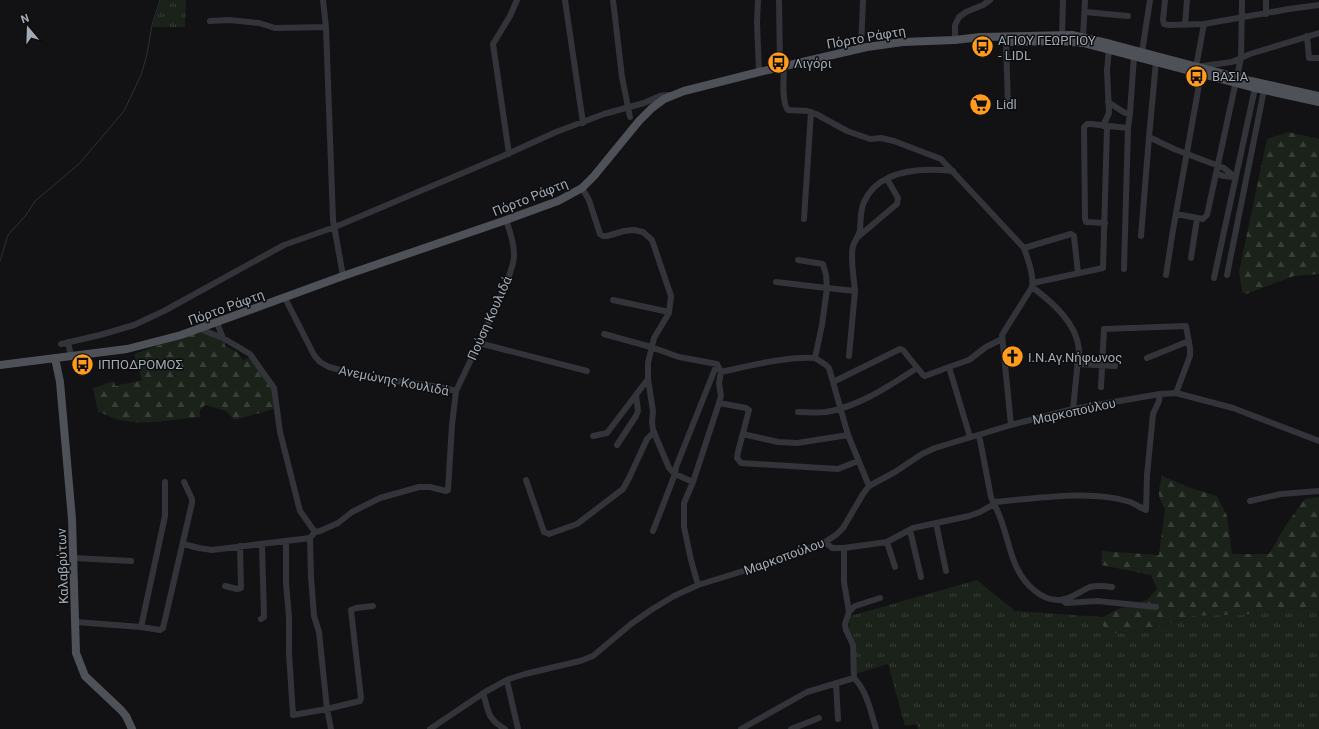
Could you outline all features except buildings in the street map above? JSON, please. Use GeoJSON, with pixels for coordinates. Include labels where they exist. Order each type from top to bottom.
{"type":"FeatureCollection","features":[{"type":"Feature","properties":{"kind":"main road","name":"Πόρτο Ράφτη"},"geometry":{"type":"LineString","coordinates":[[58,360],[71,356],[127,349],[201,329],[343,276],[558,201],[582,188],[594,176],[639,121],[658,103],[670,96],[684,91],[782,66],[861,48],[903,42],[955,40],[980,37],[1062,35],[1083,37],[1142,52],[1198,70],[1236,80],[1319,96]]}},
{"type":"Feature","properties":{"kind":"main road","name":"Πόρτο Ράφτη"},"geometry":{"type":"LineString","coordinates":[[955,40],[980,43],[1066,41],[1109,49],[1156,62],[1198,70]]}},
{"type":"Feature","properties":{"kind":"main road","name":"Πόρτο Ράφτη"},"geometry":{"type":"LineString","coordinates":[[1236,80],[1259,89],[1319,102]]}},
{"type":"Feature","properties":{"kind":"main road","name":"Πόρτο Ράφτη"},"geometry":{"type":"LineString","coordinates":[[0,366],[133,352],[181,335]]}},
{"type":"Feature","properties":{"kind":"main road","name":"Καλαβρύτων"},"geometry":{"type":"LineString","coordinates":[[58,360],[61,371],[60,382],[72,519],[76,653],[85,676],[121,710],[126,716],[132,729]]}},
{"type":"Feature","properties":{"kind":"street"},"geometry":{"type":"LineString","coordinates":[[323,0],[326,27],[333,220],[343,276]]}},
{"type":"Feature","properties":{"kind":"street"},"geometry":{"type":"LineString","coordinates":[[509,154],[493,44],[518,0]]}},
{"type":"Feature","properties":{"kind":"street"},"geometry":{"type":"LineString","coordinates":[[565,0],[583,122]]}},
{"type":"Feature","properties":{"kind":"street"},"geometry":{"type":"LineString","coordinates":[[613,0],[622,77],[630,117]]}},
{"type":"Feature","properties":{"kind":"street"},"geometry":{"type":"LineString","coordinates":[[758,0],[757,23],[759,72]]}},
{"type":"Feature","properties":{"kind":"street"},"geometry":{"type":"LineString","coordinates":[[779,0],[785,107],[788,110],[811,112],[825,118],[847,131],[870,139],[881,138],[894,141],[941,159],[953,171],[1024,248],[1029,263],[1033,285],[1060,312],[1073,329],[1079,342],[1080,350],[1077,364],[1073,409]]}},
{"type":"Feature","properties":{"kind":"street"},"geometry":{"type":"LineString","coordinates":[[861,48],[863,0]]}},
{"type":"Feature","properties":{"kind":"street"},"geometry":{"type":"LineString","coordinates":[[955,40],[956,25],[960,17],[966,12],[983,5],[990,0]]}},
{"type":"Feature","properties":{"kind":"street"},"geometry":{"type":"LineString","coordinates":[[1062,0],[1062,35]]}},
{"type":"Feature","properties":{"kind":"street"},"geometry":{"type":"LineString","coordinates":[[1083,37],[1085,0]]}},
{"type":"Feature","properties":{"kind":"street"},"geometry":{"type":"LineString","coordinates":[[1142,52],[1150,0]]}},
{"type":"Feature","properties":{"kind":"street"},"geometry":{"type":"LineString","coordinates":[[1165,0],[1163,22],[1169,25],[1204,24],[1319,5]]}},
{"type":"Feature","properties":{"kind":"street"},"geometry":{"type":"LineString","coordinates":[[1185,25],[1187,0]]}},
{"type":"Feature","properties":{"kind":"street"},"geometry":{"type":"LineString","coordinates":[[1176,214],[1203,220],[1207,215],[1241,58],[1242,0]]}},
{"type":"Feature","properties":{"kind":"street"},"geometry":{"type":"LineString","coordinates":[[1266,0],[1266,14]]}},
{"type":"Feature","properties":{"kind":"street"},"geometry":{"type":"LineString","coordinates":[[1085,12],[1128,16]]}},
{"type":"Feature","properties":{"kind":"street"},"geometry":{"type":"LineString","coordinates":[[210,21],[229,20],[259,23],[275,28],[326,27]]}},
{"type":"Feature","properties":{"kind":"street"},"geometry":{"type":"LineString","coordinates":[[1166,275],[1187,154],[1204,24]]}},
{"type":"Feature","properties":{"kind":"street"},"geometry":{"type":"LineString","coordinates":[[1198,70],[1232,62],[1319,33]]}},
{"type":"Feature","properties":{"kind":"street"},"geometry":{"type":"LineString","coordinates":[[1307,36],[1309,58],[1319,58]]}},
{"type":"Feature","properties":{"kind":"street"},"geometry":{"type":"LineString","coordinates":[[1006,42],[1008,107]]}},
{"type":"Feature","properties":{"kind":"street"},"geometry":{"type":"LineString","coordinates":[[1011,425],[1002,339],[1004,331],[1033,285],[1103,268],[1105,223],[1105,126],[1109,113],[1107,70],[1109,49]]}},
{"type":"Feature","properties":{"kind":"street"},"geometry":{"type":"LineString","coordinates":[[1124,269],[1128,128],[1134,56]]}},
{"type":"Feature","properties":{"kind":"street"},"geometry":{"type":"LineString","coordinates":[[1141,236],[1156,62]]}},
{"type":"Feature","properties":{"kind":"street"},"geometry":{"type":"LineString","coordinates":[[1214,278],[1236,177],[1259,89]]}},
{"type":"Feature","properties":{"kind":"street"},"geometry":{"type":"LineString","coordinates":[[1227,275],[1259,89]]}},
{"type":"Feature","properties":{"kind":"street"},"geometry":{"type":"LineString","coordinates":[[71,356],[65,343],[120,330],[147,320],[284,245],[335,227],[509,154],[556,132],[627,107],[644,103],[660,96],[670,96]]}},
{"type":"Feature","properties":{"kind":"street"},"geometry":{"type":"LineString","coordinates":[[1108,102],[1125,113],[1130,113]]}},
{"type":"Feature","properties":{"kind":"street"},"geometry":{"type":"LineString","coordinates":[[644,103],[650,110]]}},
{"type":"Feature","properties":{"kind":"street"},"geometry":{"type":"LineString","coordinates":[[804,219],[811,112]]}},
{"type":"Feature","properties":{"kind":"street"},"geometry":{"type":"LineString","coordinates":[[1105,223],[1086,222],[1085,218],[1084,127],[1087,124],[1128,128]]}},
{"type":"Feature","properties":{"kind":"street"},"geometry":{"type":"LineString","coordinates":[[1149,137],[1187,154],[1218,165],[1236,177]]}},
{"type":"Feature","properties":{"kind":"street"},"geometry":{"type":"LineString","coordinates":[[848,356],[855,291],[852,252],[860,230],[863,202],[874,186],[887,178],[909,172],[931,169],[953,171]]}},
{"type":"Feature","properties":{"kind":"street"},"geometry":{"type":"LineString","coordinates":[[1216,173],[1223,176],[1236,177]]}},
{"type":"Feature","properties":{"kind":"street"},"geometry":{"type":"LineString","coordinates":[[858,237],[897,204],[898,198],[887,178]]}},
{"type":"Feature","properties":{"kind":"street"},"geometry":{"type":"LineString","coordinates":[[582,188],[590,200],[600,234],[607,236],[634,230],[643,232],[652,240],[672,296],[669,312],[654,338],[648,362],[648,379],[653,411],[652,422],[654,432],[669,468],[675,474],[693,482]]}},
{"type":"Feature","properties":{"kind":"street"},"geometry":{"type":"LineString","coordinates":[[1191,258],[1197,219]]}},
{"type":"Feature","properties":{"kind":"street","name":"Πούση Κουλιδά"},"geometry":{"type":"LineString","coordinates":[[456,391],[504,290],[514,255],[511,236],[506,220]]}},
{"type":"Feature","properties":{"kind":"street"},"geometry":{"type":"LineString","coordinates":[[1024,248],[1071,234],[1074,236],[1078,273]]}},
{"type":"Feature","properties":{"kind":"street"},"geometry":{"type":"LineString","coordinates":[[798,260],[823,264],[826,275],[827,288],[822,325],[815,358]]}},
{"type":"Feature","properties":{"kind":"street"},"geometry":{"type":"LineString","coordinates":[[776,282],[855,291]]}},
{"type":"Feature","properties":{"kind":"street","name":"Ανεμώνης Κουλιδά"},"geometry":{"type":"LineString","coordinates":[[285,298],[314,355],[320,362],[329,367],[367,377],[440,387],[456,391],[452,425],[448,490],[446,491],[430,487],[419,487],[380,498],[352,512],[338,523],[315,532]]}},
{"type":"Feature","properties":{"kind":"street"},"geometry":{"type":"LineString","coordinates":[[613,300],[669,312]]}},
{"type":"Feature","properties":{"kind":"street"},"geometry":{"type":"LineString","coordinates":[[217,323],[223,338]]}},
{"type":"Feature","properties":{"kind":"street"},"geometry":{"type":"LineString","coordinates":[[1101,387],[1104,329],[1186,326],[1190,356],[1176,393]]}},
{"type":"Feature","properties":{"kind":"street"},"geometry":{"type":"LineString","coordinates":[[201,329],[223,338],[250,354],[274,388],[280,432],[300,511],[315,532],[310,538],[314,616],[319,632],[327,709],[331,729]]}},
{"type":"Feature","properties":{"kind":"street"},"geometry":{"type":"LineString","coordinates":[[604,334],[651,347],[679,357],[717,364]]}},
{"type":"Feature","properties":{"kind":"street"},"geometry":{"type":"LineString","coordinates":[[833,382],[900,350],[903,350],[925,376],[969,360],[986,347],[1002,339]]}},
{"type":"Feature","properties":{"kind":"street"},"geometry":{"type":"LineString","coordinates":[[1146,358],[1189,341]]}},
{"type":"Feature","properties":{"kind":"street"},"geometry":{"type":"LineString","coordinates":[[479,343],[587,371]]}},
{"type":"Feature","properties":{"kind":"street"},"geometry":{"type":"LineString","coordinates":[[721,372],[756,364],[815,358],[826,365],[829,368],[848,436],[869,486]]}},
{"type":"Feature","properties":{"kind":"street"},"geometry":{"type":"LineString","coordinates":[[698,585],[690,560],[684,526],[684,503],[693,482],[721,396],[719,384],[721,372],[717,364]]}},
{"type":"Feature","properties":{"kind":"street"},"geometry":{"type":"LineString","coordinates":[[653,531],[675,474],[676,467],[717,364]]}},
{"type":"Feature","properties":{"kind":"street"},"geometry":{"type":"LineString","coordinates":[[1077,364],[1115,366]]}},
{"type":"Feature","properties":{"kind":"street"},"geometry":{"type":"LineString","coordinates":[[949,367],[970,437]]}},
{"type":"Feature","properties":{"kind":"street"},"geometry":{"type":"LineString","coordinates":[[798,412],[827,412],[868,398],[917,368]]}},
{"type":"Feature","properties":{"kind":"street"},"geometry":{"type":"LineString","coordinates":[[593,436],[606,434],[648,379]]}},
{"type":"Feature","properties":{"kind":"street","name":"Μαρκοπούλου"},"geometry":{"type":"LineString","coordinates":[[430,729],[483,693],[507,681],[524,674],[580,661],[593,656],[631,624],[650,610],[674,596],[698,585],[782,559],[825,542],[843,528],[862,494],[869,486],[895,472],[922,454],[970,437],[1073,409],[1160,394],[1176,393],[1233,408],[1319,441]]}},
{"type":"Feature","properties":{"kind":"street"},"geometry":{"type":"LineString","coordinates":[[825,542],[832,548],[844,548],[887,542],[910,530],[980,512],[994,503],[1085,495],[1130,502],[1146,510],[1153,414],[1159,402],[1160,394]]}},
{"type":"Feature","properties":{"kind":"street"},"geometry":{"type":"LineString","coordinates":[[617,445],[638,411],[636,395]]}},
{"type":"Feature","properties":{"kind":"street"},"geometry":{"type":"LineString","coordinates":[[719,403],[746,408],[749,410],[737,458],[741,463],[838,468],[858,462]]}},
{"type":"Feature","properties":{"kind":"street"},"geometry":{"type":"LineString","coordinates":[[526,480],[544,532],[549,534],[577,524],[623,489],[647,439],[654,432]]}},
{"type":"Feature","properties":{"kind":"street"},"geometry":{"type":"LineString","coordinates":[[742,434],[778,442],[797,443],[848,436]]}},
{"type":"Feature","properties":{"kind":"street"},"geometry":{"type":"LineString","coordinates":[[979,435],[991,497],[1004,527],[1017,568],[1022,575],[1039,594],[1057,600],[1062,600],[1090,587],[1112,587]]}},
{"type":"Feature","properties":{"kind":"street"},"geometry":{"type":"LineString","coordinates":[[141,627],[165,516],[166,482]]}},
{"type":"Feature","properties":{"kind":"street"},"geometry":{"type":"LineString","coordinates":[[76,622],[160,630],[163,628],[192,499],[184,482]]}},
{"type":"Feature","properties":{"kind":"street"},"geometry":{"type":"LineString","coordinates":[[1250,501],[1281,494],[1319,491]]}},
{"type":"Feature","properties":{"kind":"street"},"geometry":{"type":"LineString","coordinates":[[936,523],[946,571]]}},
{"type":"Feature","properties":{"kind":"street"},"geometry":{"type":"LineString","coordinates":[[910,530],[921,577]]}},
{"type":"Feature","properties":{"kind":"street"},"geometry":{"type":"LineString","coordinates":[[183,544],[212,550],[310,538]]}},
{"type":"Feature","properties":{"kind":"street"},"geometry":{"type":"LineString","coordinates":[[286,541],[286,583],[293,715],[360,701],[361,698],[351,610],[374,606]]}},
{"type":"Feature","properties":{"kind":"street"},"geometry":{"type":"LineString","coordinates":[[887,542],[895,567]]}},
{"type":"Feature","properties":{"kind":"street"},"geometry":{"type":"LineString","coordinates":[[262,544],[264,608]]}},
{"type":"Feature","properties":{"kind":"street"},"geometry":{"type":"LineString","coordinates":[[252,545],[262,553]]}},
{"type":"Feature","properties":{"kind":"street"},"geometry":{"type":"LineString","coordinates":[[225,586],[237,589],[241,588],[240,546]]}},
{"type":"Feature","properties":{"kind":"street"},"geometry":{"type":"LineString","coordinates":[[844,548],[844,582],[848,612],[845,624],[846,630],[853,645],[854,678],[858,682],[867,699],[876,729]]}},
{"type":"Feature","properties":{"kind":"street"},"geometry":{"type":"LineString","coordinates":[[74,558],[131,561]]}},
{"type":"Feature","properties":{"kind":"street"},"geometry":{"type":"LineString","coordinates":[[848,612],[855,606],[880,598]]}},
{"type":"Feature","properties":{"kind":"street"},"geometry":{"type":"LineString","coordinates":[[1062,600],[1066,603],[1097,601],[1156,607]]}},
{"type":"Feature","properties":{"kind":"street"},"geometry":{"type":"LineString","coordinates":[[741,729],[807,692],[854,678]]}},
{"type":"Feature","properties":{"kind":"street"},"geometry":{"type":"LineString","coordinates":[[507,681],[518,729]]}},
{"type":"Feature","properties":{"kind":"street"},"geometry":{"type":"LineString","coordinates":[[836,683],[838,719]]}},
{"type":"Feature","properties":{"kind":"street"},"geometry":{"type":"LineString","coordinates":[[483,693],[490,717],[495,724],[505,729]]}},
{"type":"Feature","properties":{"kind":"street"},"geometry":{"type":"LineString","coordinates":[[791,729],[819,718]]}},
{"type":"Feature","properties":{"kind":"green space"},"geometry":{"type":"Polygon","coordinates":[[[161,0],[186,0],[185,27],[152,27],[161,0]]]}},
{"type":"Feature","properties":{"kind":"green space"},"geometry":{"type":"Polygon","coordinates":[[[1288,132],[1319,139],[1319,274],[1294,276],[1246,294],[1242,292],[1239,272],[1267,139],[1288,132]]]}},
{"type":"Feature","properties":{"kind":"green space"},"geometry":{"type":"Polygon","coordinates":[[[202,330],[224,340],[225,346],[237,352],[243,360],[251,357],[273,389],[274,409],[234,420],[226,411],[205,405],[200,410],[200,417],[159,422],[128,422],[98,412],[93,388],[114,381],[115,386],[142,380],[134,354],[202,330]]]}},
{"type":"Feature","properties":{"kind":"green space"},"geometry":{"type":"Polygon","coordinates":[[[1162,476],[1191,488],[1217,496],[1227,516],[1232,554],[1269,554],[1288,522],[1305,499],[1319,497],[1319,609],[1295,608],[1252,614],[1192,616],[1143,631],[1115,633],[1103,626],[1103,617],[1118,609],[1147,600],[1157,589],[1151,575],[1101,565],[1102,551],[1159,555],[1165,509],[1159,493],[1162,476]]]}},
{"type":"Feature","properties":{"kind":"green space"},"geometry":{"type":"Polygon","coordinates":[[[977,580],[1015,611],[1103,617],[1103,626],[1115,633],[1144,631],[1192,616],[1252,614],[1295,608],[1319,609],[1319,729],[918,729],[917,724],[905,726],[888,664],[855,674],[849,630],[850,616],[977,580]]]}},
{"type":"Feature","properties":{"kind":"waterway"},"geometry":{"type":"LineString","coordinates":[[0,261],[8,235],[26,215],[35,201],[79,164],[124,111],[141,75],[147,54],[152,25],[160,0]]}},
{"type":"Feature","properties":{"kind":"place","name":"ΑΓΙΟΥ ΓΕΩΡΓΙΟΥ - LIDL"},"geometry":{"type":"Point","coordinates":[983,47]}},
{"type":"Feature","properties":{"kind":"place","name":"Λιγόρι"},"geometry":{"type":"Point","coordinates":[778,63]}},
{"type":"Feature","properties":{"kind":"place","name":"ΒΑΣΙΑ"},"geometry":{"type":"Point","coordinates":[1197,76]}},
{"type":"Feature","properties":{"kind":"place","name":"Lidl"},"geometry":{"type":"Point","coordinates":[981,104]}},
{"type":"Feature","properties":{"kind":"place","name":"Ι.Ν.Αγ.Νήφωνος"},"geometry":{"type":"Point","coordinates":[1013,357]}},
{"type":"Feature","properties":{"kind":"place","name":"ΙΠΠΟΔΡΟΜΟΣ"},"geometry":{"type":"Point","coordinates":[83,364]}}]}
